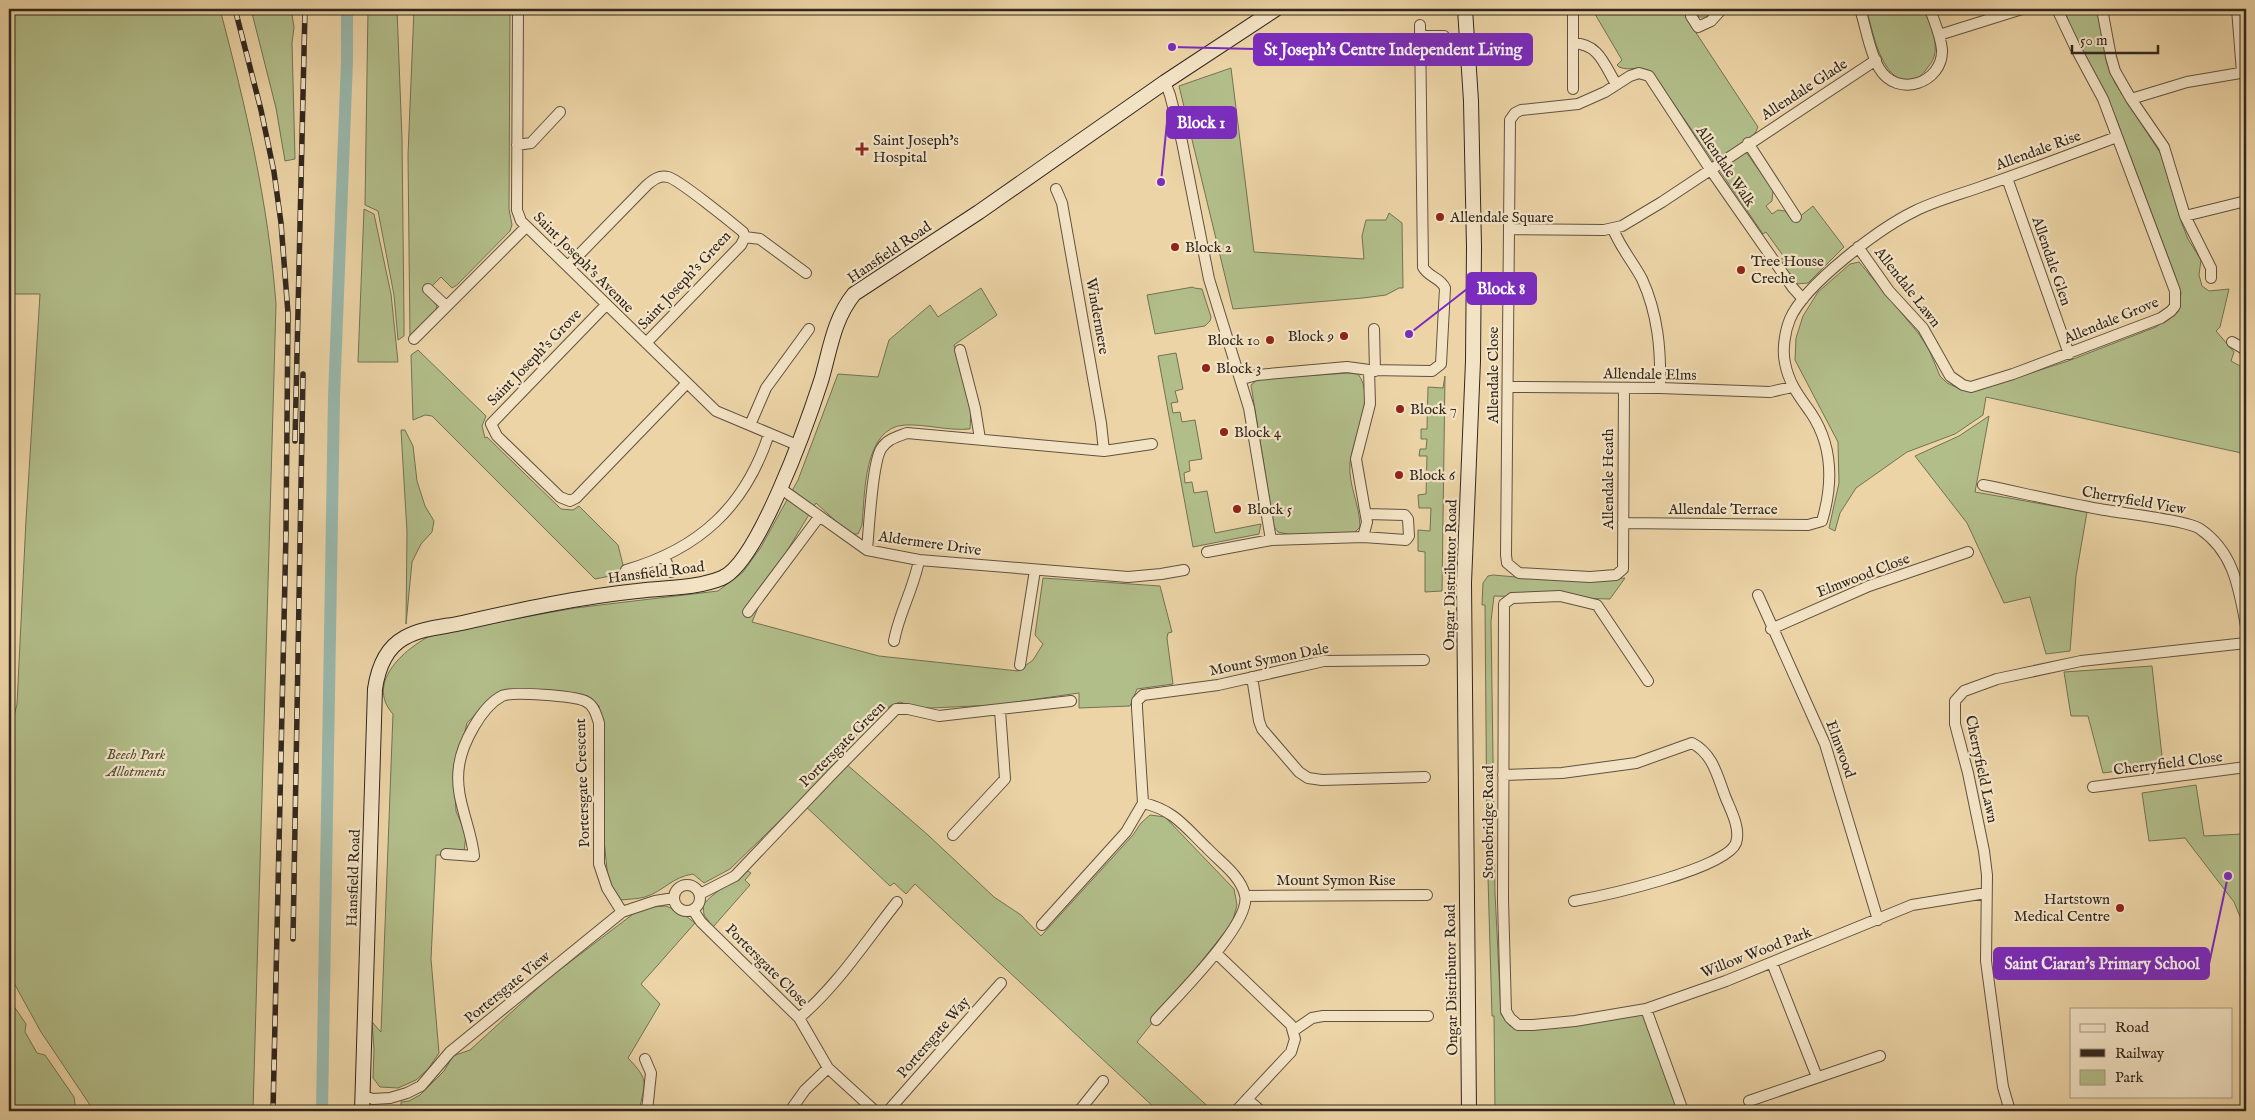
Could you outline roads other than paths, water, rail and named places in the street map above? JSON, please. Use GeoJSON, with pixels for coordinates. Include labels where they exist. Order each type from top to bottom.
{"type":"FeatureCollection","features":[{"type":"Feature","properties":{"kind":"street","name":"Saint Joseph's Avenue"},"geometry":{"type":"LineString","coordinates":[[518,9],[517,210],[521,222],[716,411],[797,445]]}},
{"type":"Feature","properties":{"kind":"street","name":"Hansfield Road"},"geometry":{"type":"LineString","coordinates":[[362,1111],[376,689],[378,673],[386,657],[404,638],[419,631],[608,595],[700,585],[725,577],[739,563],[763,525],[780,488],[821,381],[836,325],[844,307],[854,294],[979,212],[1165,82],[1276,9]]}},
{"type":"Feature","properties":{"kind":"street","name":"Ongar Distributor Road"},"geometry":{"type":"LineString","coordinates":[[1465,9],[1471,101],[1474,238],[1473,361],[1464,583],[1469,1111]]}},
{"type":"Feature","properties":{"kind":"street"},"geometry":{"type":"LineString","coordinates":[[1573,9],[1573,89]]}},
{"type":"Feature","properties":{"kind":"street"},"geometry":{"type":"LineString","coordinates":[[1691,16],[1698,27],[1711,21],[1722,9]]}},
{"type":"Feature","properties":{"kind":"street"},"geometry":{"type":"LineString","coordinates":[[1860,9],[1879,68],[1894,83],[1904,86],[1914,85],[1929,76],[1941,60],[1942,50],[1939,35],[1930,9]]}},
{"type":"Feature","properties":{"kind":"street"},"geometry":{"type":"LineString","coordinates":[[1939,35],[2022,9]]}},
{"type":"Feature","properties":{"kind":"street"},"geometry":{"type":"LineString","coordinates":[[2057,9],[2074,47],[2103,99],[2117,137]]}},
{"type":"Feature","properties":{"kind":"street"},"geometry":{"type":"LineString","coordinates":[[2102,9],[2113,65],[2131,99],[2164,147],[2185,216],[2211,268],[2211,278]]}},
{"type":"Feature","properties":{"kind":"street"},"geometry":{"type":"LineString","coordinates":[[2131,99],[2187,82],[2244,72],[2237,9]]}},
{"type":"Feature","properties":{"kind":"street"},"geometry":{"type":"LineString","coordinates":[[1242,379],[1308,370],[1347,368],[1432,371],[1441,364],[1444,288],[1440,280],[1426,272],[1423,267],[1420,163],[1420,25]]}},
{"type":"Feature","properties":{"kind":"street"},"geometry":{"type":"LineString","coordinates":[[1421,36],[1444,36]]}},
{"type":"Feature","properties":{"kind":"street"},"geometry":{"type":"LineString","coordinates":[[1573,43],[1584,44],[1594,48],[1616,84]]}},
{"type":"Feature","properties":{"kind":"street","name":"Allendale Glade"},"geometry":{"type":"LineString","coordinates":[[1614,228],[1636,218],[1876,60]]}},
{"type":"Feature","properties":{"kind":"street","name":"Allendale Walk"},"geometry":{"type":"LineString","coordinates":[[1616,84],[1639,73],[1649,76],[1710,169],[1802,299]]}},
{"type":"Feature","properties":{"kind":"street"},"geometry":{"type":"LineString","coordinates":[[1165,82],[1182,142],[1209,279],[1242,379],[1249,408],[1270,540]]}},
{"type":"Feature","properties":{"kind":"street","name":"Allendale Close"},"geometry":{"type":"LineString","coordinates":[[1616,84],[1578,104],[1522,110],[1515,113],[1510,120],[1507,563],[1519,573],[1590,577],[1616,575],[1623,569]]}},
{"type":"Feature","properties":{"kind":"street"},"geometry":{"type":"LineString","coordinates":[[517,145],[531,143],[560,112]]}},
{"type":"Feature","properties":{"kind":"street","name":"Allendale Rise"},"geometry":{"type":"LineString","coordinates":[[1822,521],[1829,494],[1830,472],[1827,448],[1818,426],[1792,387],[1784,361],[1785,338],[1791,318],[1802,299],[1845,258],[1915,211],[2117,137]]}},
{"type":"Feature","properties":{"kind":"street","name":"Allendale Grove"},"geometry":{"type":"LineString","coordinates":[[1971,387],[1985,384],[2068,354],[2160,318],[2171,312],[2175,306],[2175,291],[2117,137]]}},
{"type":"Feature","properties":{"kind":"street"},"geometry":{"type":"LineString","coordinates":[[1748,143],[1796,217]]}},
{"type":"Feature","properties":{"kind":"street","name":"Saint Joseph's Green"},"geometry":{"type":"LineString","coordinates":[[568,266],[647,185],[656,178],[662,177],[668,177],[689,190],[742,232],[745,238]]}},
{"type":"Feature","properties":{"kind":"street","name":"Allendale Glen"},"geometry":{"type":"LineString","coordinates":[[2007,178],[2068,354]]}},
{"type":"Feature","properties":{"kind":"street","name":"Windermere"},"geometry":{"type":"LineString","coordinates":[[1056,189],[1062,203],[1101,423],[1104,450]]}},
{"type":"Feature","properties":{"kind":"street"},"geometry":{"type":"LineString","coordinates":[[2185,216],[2246,201]]}},
{"type":"Feature","properties":{"kind":"street"},"geometry":{"type":"LineString","coordinates":[[414,339],[526,227]]}},
{"type":"Feature","properties":{"kind":"street"},"geometry":{"type":"LineString","coordinates":[[1509,229],[1614,228],[1618,239],[1641,277],[1658,325],[1661,361],[1660,388]]}},
{"type":"Feature","properties":{"kind":"street","name":"Saint Joseph's Green"},"geometry":{"type":"LineString","coordinates":[[745,238],[760,238],[806,273]]}},
{"type":"Feature","properties":{"kind":"street","name":"Saint Joseph's Green"},"geometry":{"type":"LineString","coordinates":[[646,343],[741,245],[745,238]]}},
{"type":"Feature","properties":{"kind":"street","name":"Allendale Lawn"},"geometry":{"type":"LineString","coordinates":[[1858,248],[1889,292],[1928,336],[1950,376],[1963,385],[1971,387]]}},
{"type":"Feature","properties":{"kind":"street"},"geometry":{"type":"LineString","coordinates":[[428,289],[446,306]]}},
{"type":"Feature","properties":{"kind":"street","name":"Saint Joseph's Grove"},"geometry":{"type":"LineString","coordinates":[[606,305],[491,424],[497,436],[560,497],[570,501],[576,498],[687,383]]}},
{"type":"Feature","properties":{"kind":"street"},"geometry":{"type":"LineString","coordinates":[[750,425],[766,388],[803,343],[809,329]]}},
{"type":"Feature","properties":{"kind":"street"},"geometry":{"type":"LineString","coordinates":[[1363,538],[1366,530],[1366,514],[1358,480],[1356,459],[1370,404],[1374,329]]}},
{"type":"Feature","properties":{"kind":"street"},"geometry":{"type":"LineString","coordinates":[[2232,342],[2246,350]]}},
{"type":"Feature","properties":{"kind":"street"},"geometry":{"type":"LineString","coordinates":[[960,350],[975,408],[980,439]]}},
{"type":"Feature","properties":{"kind":"street","name":"Allendale Elms"},"geometry":{"type":"LineString","coordinates":[[1508,387],[1660,388],[1770,392],[1792,387]]}},
{"type":"Feature","properties":{"kind":"street","name":"Allendale Heath"},"geometry":{"type":"LineString","coordinates":[[1623,569],[1624,389]]}},
{"type":"Feature","properties":{"kind":"street"},"geometry":{"type":"LineString","coordinates":[[867,550],[875,476],[881,450],[890,438],[907,433],[1104,450],[1152,444]]}},
{"type":"Feature","properties":{"kind":"street"},"geometry":{"type":"LineString","coordinates":[[626,570],[655,562],[691,542],[711,527],[736,500],[755,469],[769,434]]}},
{"type":"Feature","properties":{"kind":"street","name":"Cherryfield View"},"geometry":{"type":"LineString","coordinates":[[1983,485],[2197,527],[2230,561],[2238,585],[2246,626]]}},
{"type":"Feature","properties":{"kind":"street","name":"Aldermere Drive"},"geometry":{"type":"LineString","coordinates":[[780,488],[867,550],[919,560],[1128,577],[1184,570]]}},
{"type":"Feature","properties":{"kind":"street"},"geometry":{"type":"LineString","coordinates":[[1206,552],[1270,540],[1363,538],[1406,540],[1409,536],[1408,519],[1405,516],[1366,514]]}},
{"type":"Feature","properties":{"kind":"street"},"geometry":{"type":"LineString","coordinates":[[748,612],[819,517]]}},
{"type":"Feature","properties":{"kind":"street","name":"Allendale Terrace"},"geometry":{"type":"LineString","coordinates":[[1623,523],[1808,525],[1822,521]]}},
{"type":"Feature","properties":{"kind":"street","name":"Elmwood Close"},"geometry":{"type":"LineString","coordinates":[[1771,629],[1869,586],[1968,552]]}},
{"type":"Feature","properties":{"kind":"street"},"geometry":{"type":"LineString","coordinates":[[664,556],[671,572]]}},
{"type":"Feature","properties":{"kind":"street"},"geometry":{"type":"LineString","coordinates":[[894,641],[896,630],[916,576],[919,560]]}},
{"type":"Feature","properties":{"kind":"street"},"geometry":{"type":"LineString","coordinates":[[1020,665],[1035,570]]}},
{"type":"Feature","properties":{"kind":"street","name":"Stonebridge Road"},"geometry":{"type":"LineString","coordinates":[[1533,1024],[1518,1025],[1510,1018],[1506,1011],[1503,909],[1504,604],[1507,600],[1560,596],[1597,604],[1648,681]]}},
{"type":"Feature","properties":{"kind":"street","name":"Elmwood"},"geometry":{"type":"LineString","coordinates":[[1758,596],[1771,629],[1825,744],[1878,920]]}},
{"type":"Feature","properties":{"kind":"street","name":"Cherryfield Lawn"},"geometry":{"type":"LineString","coordinates":[[2010,1111],[2004,1087],[1986,961],[1984,851],[1953,712],[1955,701],[1964,691],[1997,679],[2082,661],[2246,643]]}},
{"type":"Feature","properties":{"kind":"street","name":"Mount Symon Dale"},"geometry":{"type":"LineString","coordinates":[[1143,803],[1136,708],[1137,701],[1143,696],[1151,693],[1218,685],[1324,661],[1424,660]]}},
{"type":"Feature","properties":{"kind":"street"},"geometry":{"type":"LineString","coordinates":[[1252,677],[1262,729],[1282,753],[1308,778],[1322,780],[1425,777]]}},
{"type":"Feature","properties":{"kind":"street","name":"Portersgate Crescent"},"geometry":{"type":"LineString","coordinates":[[446,854],[474,856],[460,800],[459,766],[472,728],[488,708],[503,695],[548,694],[585,701],[594,708],[598,722],[599,864],[607,888],[622,912]]}},
{"type":"Feature","properties":{"kind":"street","name":"Portersgate Green"},"geometry":{"type":"LineString","coordinates":[[700,894],[735,876],[833,772],[896,710],[908,709],[939,716],[1072,701]]}},
{"type":"Feature","properties":{"kind":"street"},"geometry":{"type":"LineString","coordinates":[[953,835],[1005,779],[1000,710]]}},
{"type":"Feature","properties":{"kind":"street"},"geometry":{"type":"LineString","coordinates":[[1503,775],[1562,773],[1636,763],[1692,742],[1701,747],[1712,760],[1738,831],[1736,843],[1728,852],[1670,878],[1574,901]]}},
{"type":"Feature","properties":{"kind":"street","name":"Cherryfield Close"},"geometry":{"type":"LineString","coordinates":[[2093,787],[2246,767]]}},
{"type":"Feature","properties":{"kind":"street"},"geometry":{"type":"LineString","coordinates":[[1042,925],[1126,832],[1143,803],[1169,812],[1239,880],[1245,896],[1245,907],[1239,921],[1216,953],[1156,1020]]}},
{"type":"Feature","properties":{"kind":"street"},"geometry":{"type":"LineString","coordinates":[[684,885],[693,886],[700,894],[699,905],[693,910],[680,908],[674,898],[676,891],[684,885]]}},
{"type":"Feature","properties":{"kind":"street","name":"Willow Wood Park"},"geometry":{"type":"LineString","coordinates":[[1533,1024],[1575,1021],[1646,1009],[1772,963],[1912,905],[1986,893]]}},
{"type":"Feature","properties":{"kind":"street","name":"Mount Symon Rise"},"geometry":{"type":"LineString","coordinates":[[1245,896],[1426,895]]}},
{"type":"Feature","properties":{"kind":"street","name":"Portersgate View"},"geometry":{"type":"LineString","coordinates":[[363,1096],[373,1099],[390,1098],[408,1093],[422,1086],[450,1052],[622,912],[655,901],[674,898]]}},
{"type":"Feature","properties":{"kind":"street"},"geometry":{"type":"LineString","coordinates":[[799,1018],[830,987],[897,902]]}},
{"type":"Feature","properties":{"kind":"street","name":"Portersgate Close"},"geometry":{"type":"LineString","coordinates":[[693,910],[700,922],[799,1018],[828,1068],[875,1111]]}},
{"type":"Feature","properties":{"kind":"street"},"geometry":{"type":"LineString","coordinates":[[1216,953],[1291,1026],[1295,1038],[1292,1052],[1236,1111]]}},
{"type":"Feature","properties":{"kind":"street"},"geometry":{"type":"LineString","coordinates":[[1772,963],[1816,1077]]}},
{"type":"Feature","properties":{"kind":"street","name":"Portersgate Way"},"geometry":{"type":"LineString","coordinates":[[888,1111],[1001,983]]}},
{"type":"Feature","properties":{"kind":"street"},"geometry":{"type":"LineString","coordinates":[[1646,1009],[1684,1111]]}},
{"type":"Feature","properties":{"kind":"street"},"geometry":{"type":"LineString","coordinates":[[1293,1031],[1312,1018],[1323,1016],[1428,1016]]}},
{"type":"Feature","properties":{"kind":"street"},"geometry":{"type":"LineString","coordinates":[[1749,1101],[1880,1056]]}},
{"type":"Feature","properties":{"kind":"street"},"geometry":{"type":"LineString","coordinates":[[644,1059],[651,1073],[647,1111]]}},
{"type":"Feature","properties":{"kind":"street"},"geometry":{"type":"LineString","coordinates":[[790,1111],[805,1090],[828,1068]]}},
{"type":"Feature","properties":{"kind":"street"},"geometry":{"type":"LineString","coordinates":[[1078,1111],[1103,1081]]}},
{"type":"Feature","properties":{"kind":"street"},"geometry":{"type":"LineString","coordinates":[[1247,1100],[1261,1111]]}},
{"type":"Feature","properties":{"kind":"waterway"},"geometry":{"type":"LineString","coordinates":[[322,1111],[334,397],[347,61],[347,9]]}},
{"type":"Feature","properties":{"kind":"railway"},"geometry":{"type":"LineString","coordinates":[[235,9],[261,110],[274,172],[281,223],[288,313],[286,533],[273,1111]]}},
{"type":"Feature","properties":{"kind":"railway"},"geometry":{"type":"LineString","coordinates":[[295,441],[305,9]]}},
{"type":"Feature","properties":{"kind":"railway"},"geometry":{"type":"LineString","coordinates":[[293,939],[303,374]]}},
{"type":"Feature","properties":{"kind":"place","name":"St Joseph's Centre Independent Living"},"geometry":{"type":"Point","coordinates":[1172,47]}},
{"type":"Feature","properties":{"kind":"place","name":"Saint Joseph's Hospital"},"geometry":{"type":"Point","coordinates":[862,149]}},
{"type":"Feature","properties":{"kind":"place","name":"Block 1"},"geometry":{"type":"Point","coordinates":[1161,182]}},
{"type":"Feature","properties":{"kind":"place","name":"Allendale Square"},"geometry":{"type":"Point","coordinates":[1440,217]}},
{"type":"Feature","properties":{"kind":"place","name":"Block 2"},"geometry":{"type":"Point","coordinates":[1175,247]}},
{"type":"Feature","properties":{"kind":"place","name":"Tree House Creche"},"geometry":{"type":"Point","coordinates":[1741,270]}},
{"type":"Feature","properties":{"kind":"place","name":"Block 8"},"geometry":{"type":"Point","coordinates":[1409,334]}},
{"type":"Feature","properties":{"kind":"place","name":"Block 9"},"geometry":{"type":"Point","coordinates":[1344,336]}},
{"type":"Feature","properties":{"kind":"place","name":"Block 10"},"geometry":{"type":"Point","coordinates":[1270,340]}},
{"type":"Feature","properties":{"kind":"place","name":"Block 3"},"geometry":{"type":"Point","coordinates":[1206,368]}},
{"type":"Feature","properties":{"kind":"place","name":"Block 7"},"geometry":{"type":"Point","coordinates":[1400,409]}},
{"type":"Feature","properties":{"kind":"place","name":"Block 4"},"geometry":{"type":"Point","coordinates":[1224,432]}},
{"type":"Feature","properties":{"kind":"place","name":"Block 6"},"geometry":{"type":"Point","coordinates":[1399,475]}},
{"type":"Feature","properties":{"kind":"place","name":"Block 5"},"geometry":{"type":"Point","coordinates":[1237,509]}},
{"type":"Feature","properties":{"kind":"place","name":"Saint Ciaran's Primary School"},"geometry":{"type":"Point","coordinates":[2228,876]}},
{"type":"Feature","properties":{"kind":"place","name":"Hartstown Medical Centre"},"geometry":{"type":"Point","coordinates":[2120,908]}},
{"type":"Feature","properties":{"kind":"park label","name":"Beech Park Allotments"},"geometry":{"type":"Point","coordinates":[136,762]}}]}
